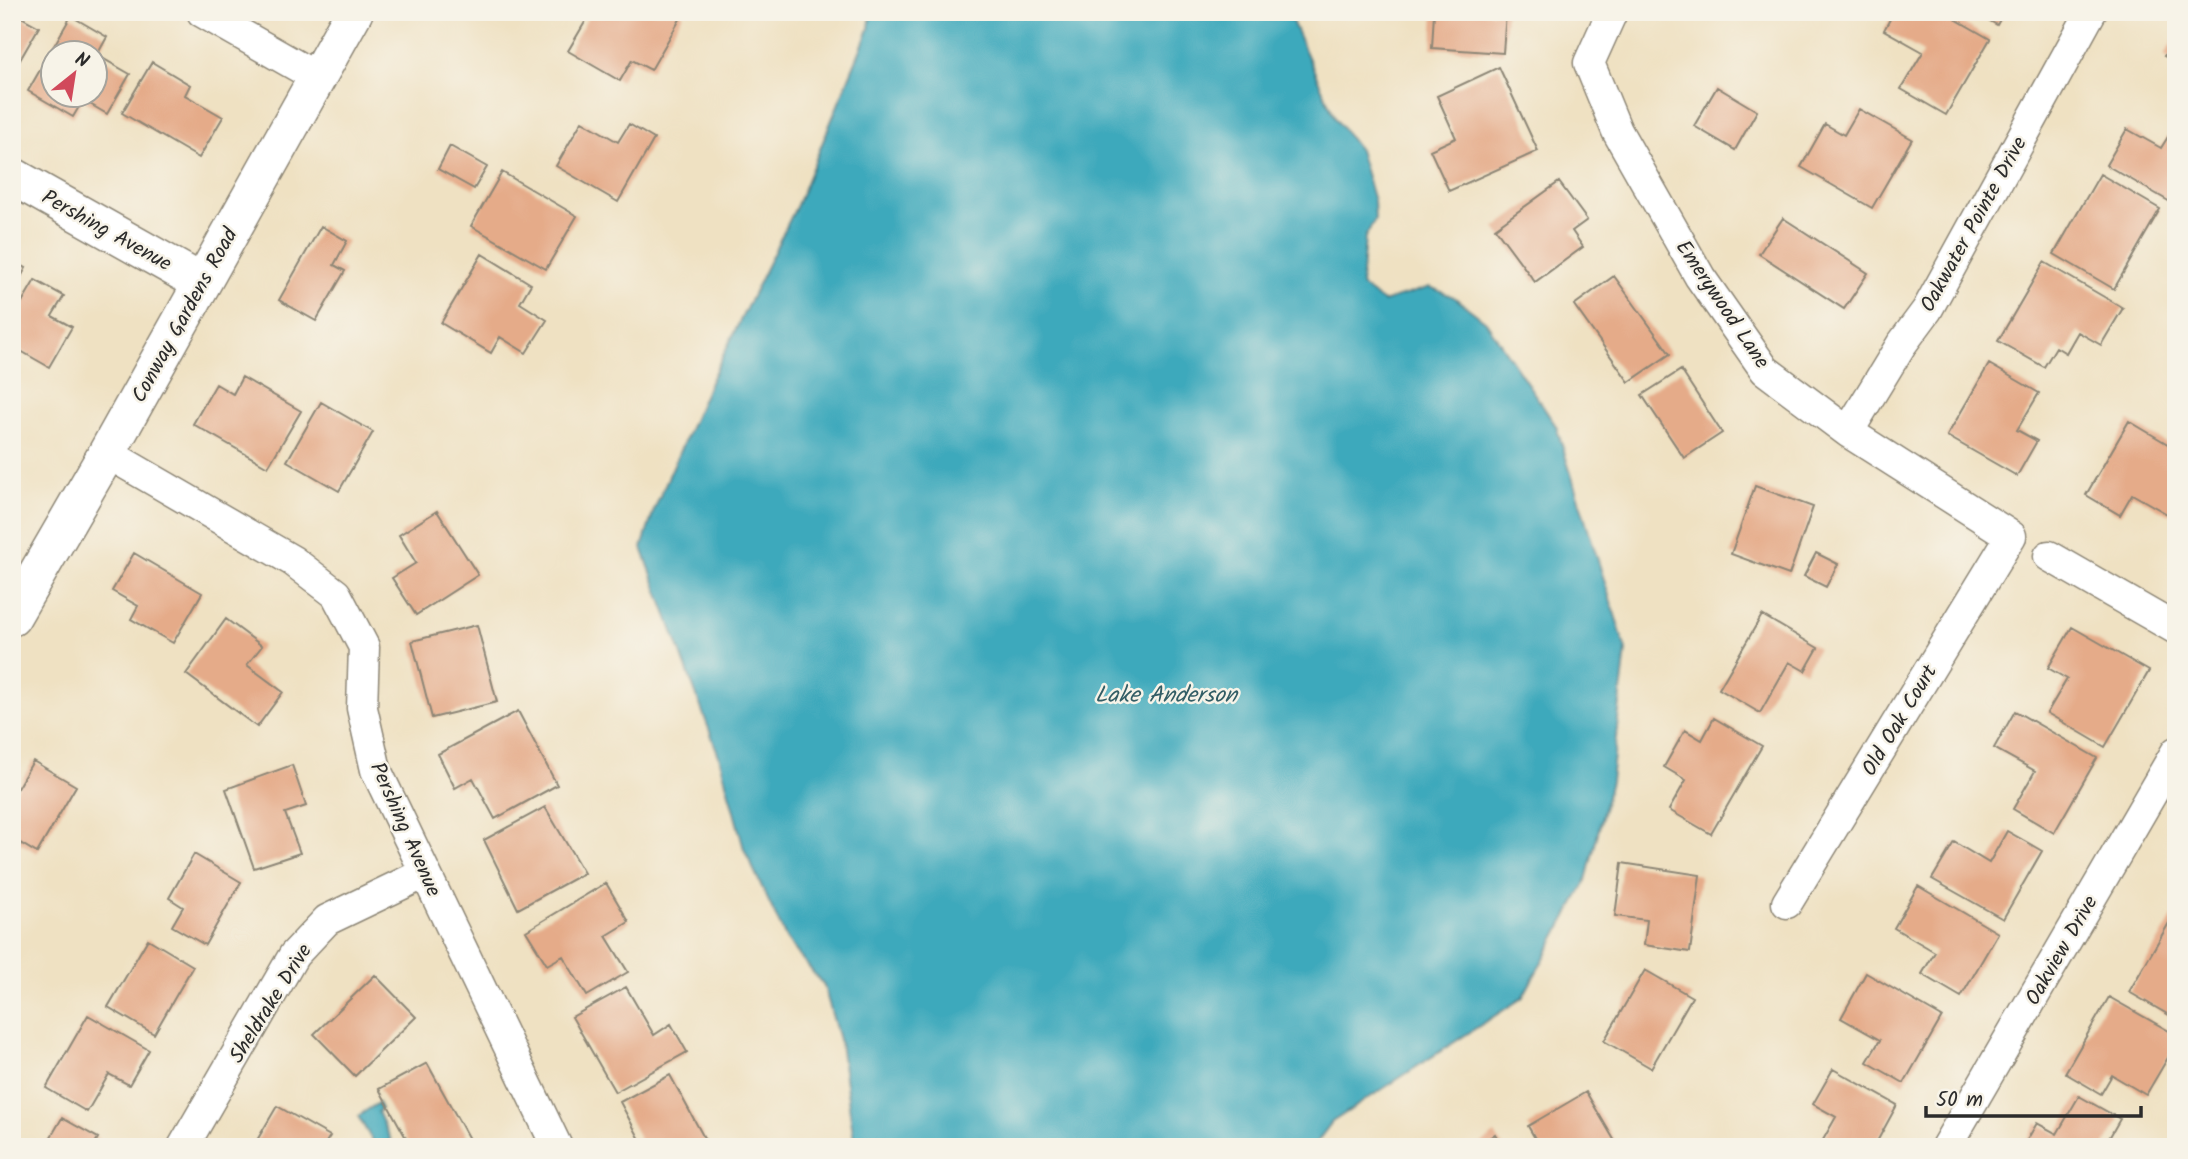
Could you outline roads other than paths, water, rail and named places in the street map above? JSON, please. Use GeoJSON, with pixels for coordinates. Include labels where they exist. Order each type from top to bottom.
{"type":"FeatureCollection","features":[{"type":"Feature","properties":{"kind":"street"},"geometry":{"type":"LineString","coordinates":[[202,12],[318,78]]}},
{"type":"Feature","properties":{"kind":"street","name":"Conway Gardens Road"},"geometry":{"type":"LineString","coordinates":[[12,617],[354,12]]}},
{"type":"Feature","properties":{"kind":"street","name":"Emerywood Lane"},"geometry":{"type":"LineString","coordinates":[[1612,12],[1589,63],[1617,131],[1700,277],[1765,370],[1848,432],[2011,536]]}},
{"type":"Feature","properties":{"kind":"street","name":"Oakwater Pointe Drive"},"geometry":{"type":"LineString","coordinates":[[1848,432],[1901,345],[1927,310],[2091,12]]}},
{"type":"Feature","properties":{"kind":"street","name":"Pershing Avenue"},"geometry":{"type":"LineString","coordinates":[[12,176],[202,283]]}},
{"type":"Feature","properties":{"kind":"street","name":"Pershing Avenue"},"geometry":{"type":"LineString","coordinates":[[107,453],[293,561],[336,594],[364,647],[362,708],[376,770],[557,1147]]}},
{"type":"Feature","properties":{"kind":"street","name":"Old Oak Court"},"geometry":{"type":"LineString","coordinates":[[1787,903],[2011,536]]}},
{"type":"Feature","properties":{"kind":"street"},"geometry":{"type":"LineString","coordinates":[[2049,556],[2176,629]]}},
{"type":"Feature","properties":{"kind":"street","name":"Oakview Drive"},"geometry":{"type":"LineString","coordinates":[[1946,1147],[2176,752]]}},
{"type":"Feature","properties":{"kind":"street","name":"Sheldrake Drive"},"geometry":{"type":"LineString","coordinates":[[183,1147],[294,955],[327,920],[425,873]]}},
{"type":"Feature","properties":{"kind":"water","name":"Lake Anderson"},"geometry":{"type":"Polygon","coordinates":[[[871,12],[1288,12],[1335,118],[1359,150],[1374,201],[1375,220],[1365,237],[1361,286],[1383,302],[1430,287],[1454,297],[1486,322],[1556,426],[1626,650],[1611,781],[1585,884],[1522,998],[1332,1122],[1313,1147],[855,1147],[840,1043],[824,986],[787,940],[744,849],[719,756],[642,548],[654,510],[710,382],[797,205],[869,29],[871,12]]]}},
{"type":"Feature","properties":{"kind":"water"},"geometry":{"type":"Polygon","coordinates":[[[378,1103],[381,1109],[378,1112],[391,1140],[376,1147],[358,1116],[378,1103]]]}}]}
